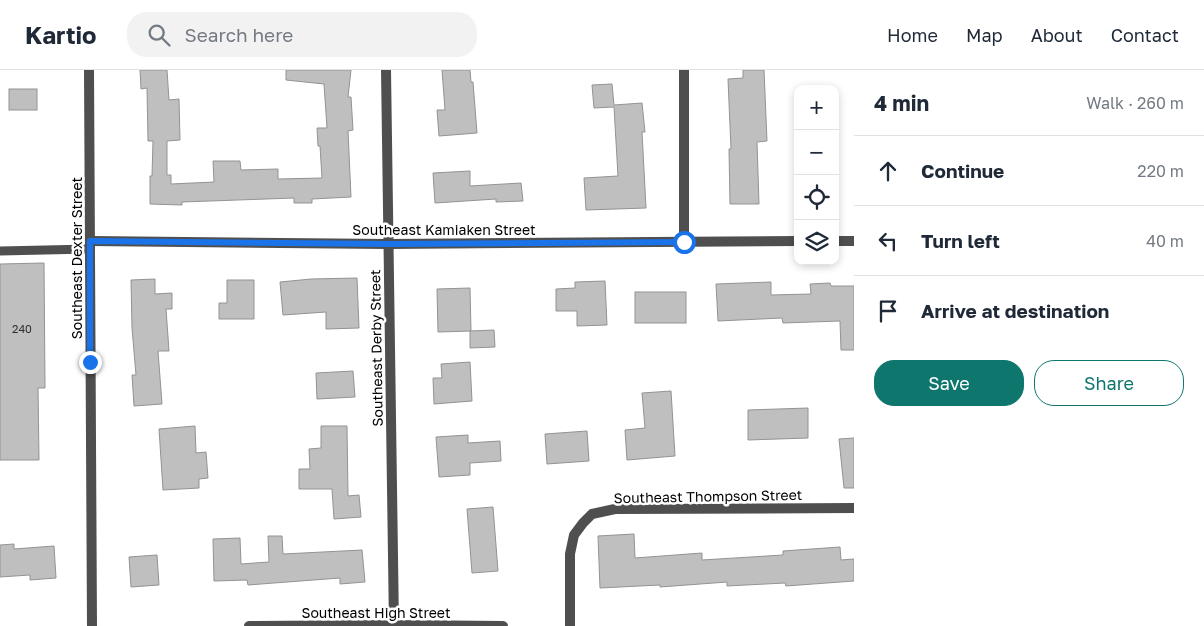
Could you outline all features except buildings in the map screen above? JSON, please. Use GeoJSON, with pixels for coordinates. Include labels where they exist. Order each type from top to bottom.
{"type":"FeatureCollection","features":[{"type":"Feature","properties":{"kind":"street","name":"Southeast Dexter Street"},"geometry":{"type":"LineString","coordinates":[[89,70],[92,626]]}},
{"type":"Feature","properties":{"kind":"street","name":"Southeast Derby Street"},"geometry":{"type":"LineString","coordinates":[[386,70],[394,625]]}},
{"type":"Feature","properties":{"kind":"street"},"geometry":{"type":"LineString","coordinates":[[684,70],[684,242]]}},
{"type":"Feature","properties":{"kind":"street"},"geometry":{"type":"LineString","coordinates":[[839,241],[854,241]]}},
{"type":"Feature","properties":{"kind":"street","name":"Southeast Kamiaken Street"},"geometry":{"type":"LineString","coordinates":[[90,245],[794,242]]}},
{"type":"Feature","properties":{"kind":"street","name":"Southeast Thompson Street"},"geometry":{"type":"LineString","coordinates":[[570,626],[570,554],[574,535],[583,522],[592,514],[615,509],[854,508]]}},
{"type":"Feature","properties":{"kind":"street","name":"Southeast High Street"},"geometry":{"type":"LineString","coordinates":[[249,626],[504,626]]}},
{"type":"Feature","properties":{"kind":"lane"},"geometry":{"type":"LineString","coordinates":[[0,251],[90,245]]}},
{"type":"Feature","properties":{"kind":"route"},"geometry":{"type":"LineString","coordinates":[[90,362],[90,241],[388,244],[684,242]]}}]}
